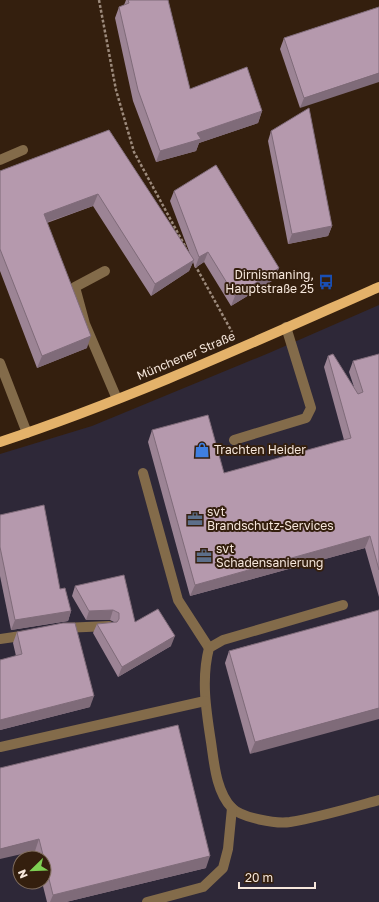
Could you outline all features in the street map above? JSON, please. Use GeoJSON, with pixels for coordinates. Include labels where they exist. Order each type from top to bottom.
{"type":"FeatureCollection","features":[{"type":"Feature","properties":{"kind":"main road","name":"Münchener Straße"},"geometry":{"type":"LineString","coordinates":[[0,442],[117,399],[379,287]]}},
{"type":"Feature","properties":{"kind":"lane"},"geometry":{"type":"LineString","coordinates":[[0,160],[23,150]]}},
{"type":"Feature","properties":{"kind":"lane"},"geometry":{"type":"LineString","coordinates":[[105,271],[75,287],[85,324],[117,399]]}},
{"type":"Feature","properties":{"kind":"lane"},"geometry":{"type":"LineString","coordinates":[[234,440],[306,418],[311,408],[286,328]]}},
{"type":"Feature","properties":{"kind":"lane"},"geometry":{"type":"LineString","coordinates":[[0,363],[27,432]]}},
{"type":"Feature","properties":{"kind":"lane"},"geometry":{"type":"LineString","coordinates":[[143,473],[178,600],[209,648]]}},
{"type":"Feature","properties":{"kind":"lane"},"geometry":{"type":"LineString","coordinates":[[343,605],[222,640],[209,648],[204,667],[205,702],[214,761],[222,791],[232,808],[248,817],[288,822],[379,800]]}},
{"type":"Feature","properties":{"kind":"lane"},"geometry":{"type":"LineString","coordinates":[[51,630],[110,626]]}},
{"type":"Feature","properties":{"kind":"lane"},"geometry":{"type":"LineString","coordinates":[[0,639],[36,633]]}},
{"type":"Feature","properties":{"kind":"lane"},"geometry":{"type":"LineString","coordinates":[[0,747],[205,702]]}},
{"type":"Feature","properties":{"kind":"lane"},"geometry":{"type":"LineString","coordinates":[[147,902],[203,887],[223,868],[228,849],[232,808]]}},
{"type":"Feature","properties":{"kind":"path"},"geometry":{"type":"LineString","coordinates":[[99,0],[116,90],[134,152],[187,250]]}},
{"type":"Feature","properties":{"kind":"path"},"geometry":{"type":"LineString","coordinates":[[194,264],[240,347]]}},
{"type":"Feature","properties":{"kind":"shaded area"},"geometry":{"type":"Polygon","coordinates":[[[379,305],[379,902],[0,902],[0,454],[92,426],[269,353],[379,305]]]}},
{"type":"Feature","properties":{"kind":"building"},"geometry":{"type":"Polygon","coordinates":[[[128,0],[168,0],[190,89],[247,67],[262,111],[197,133],[201,139],[160,151],[138,90],[119,7],[129,3],[128,0]]]}},
{"type":"Feature","properties":{"kind":"building"},"geometry":{"type":"Polygon","coordinates":[[[379,7],[379,73],[304,98],[284,38],[379,7]]]}},
{"type":"Feature","properties":{"kind":"building"},"geometry":{"type":"Polygon","coordinates":[[[309,108],[332,226],[292,234],[271,131],[309,108]]]}},
{"type":"Feature","properties":{"kind":"building"},"geometry":{"type":"Polygon","coordinates":[[[109,130],[194,260],[155,284],[98,194],[44,214],[91,336],[42,356],[0,249],[0,171],[109,130]]]}},
{"type":"Feature","properties":{"kind":"building"},"geometry":{"type":"Polygon","coordinates":[[[216,165],[279,268],[235,296],[208,252],[199,257],[174,191],[216,165]]]}},
{"type":"Feature","properties":{"kind":"building"},"geometry":{"type":"Polygon","coordinates":[[[333,354],[358,394],[363,392],[353,361],[379,354],[379,570],[370,536],[195,585],[152,430],[208,415],[224,473],[351,438],[328,356],[333,354]]]}},
{"type":"Feature","properties":{"kind":"building"},"geometry":{"type":"Polygon","coordinates":[[[44,505],[60,589],[65,588],[71,611],[15,620],[0,547],[0,515],[44,505]]]}},
{"type":"Feature","properties":{"kind":"building"},"geometry":{"type":"Polygon","coordinates":[[[124,575],[135,622],[158,609],[175,636],[122,667],[97,624],[117,622],[119,619],[119,613],[113,610],[89,611],[75,586],[124,575]]]}},
{"type":"Feature","properties":{"kind":"building"},"geometry":{"type":"Polygon","coordinates":[[[379,610],[379,708],[255,742],[229,651],[379,610]]]}},
{"type":"Feature","properties":{"kind":"building"},"geometry":{"type":"Polygon","coordinates":[[[63,623],[75,623],[94,696],[0,720],[0,660],[22,654],[17,632],[63,623]]]}},
{"type":"Feature","properties":{"kind":"building"},"geometry":{"type":"Polygon","coordinates":[[[178,725],[210,856],[53,895],[52,850],[42,850],[39,839],[0,849],[0,768],[178,725]]]}},
{"type":"Feature","properties":{"kind":"place","name":"Dirnismaning, Hauptstraße 25"},"geometry":{"type":"Point","coordinates":[326,282]}},
{"type":"Feature","properties":{"kind":"place","name":"Trachten Heider"},"geometry":{"type":"Point","coordinates":[202,450]}},
{"type":"Feature","properties":{"kind":"place","name":"svt Brandschutz-Services"},"geometry":{"type":"Point","coordinates":[195,519]}},
{"type":"Feature","properties":{"kind":"place","name":"svt Schadensanierung"},"geometry":{"type":"Point","coordinates":[204,556]}}]}
